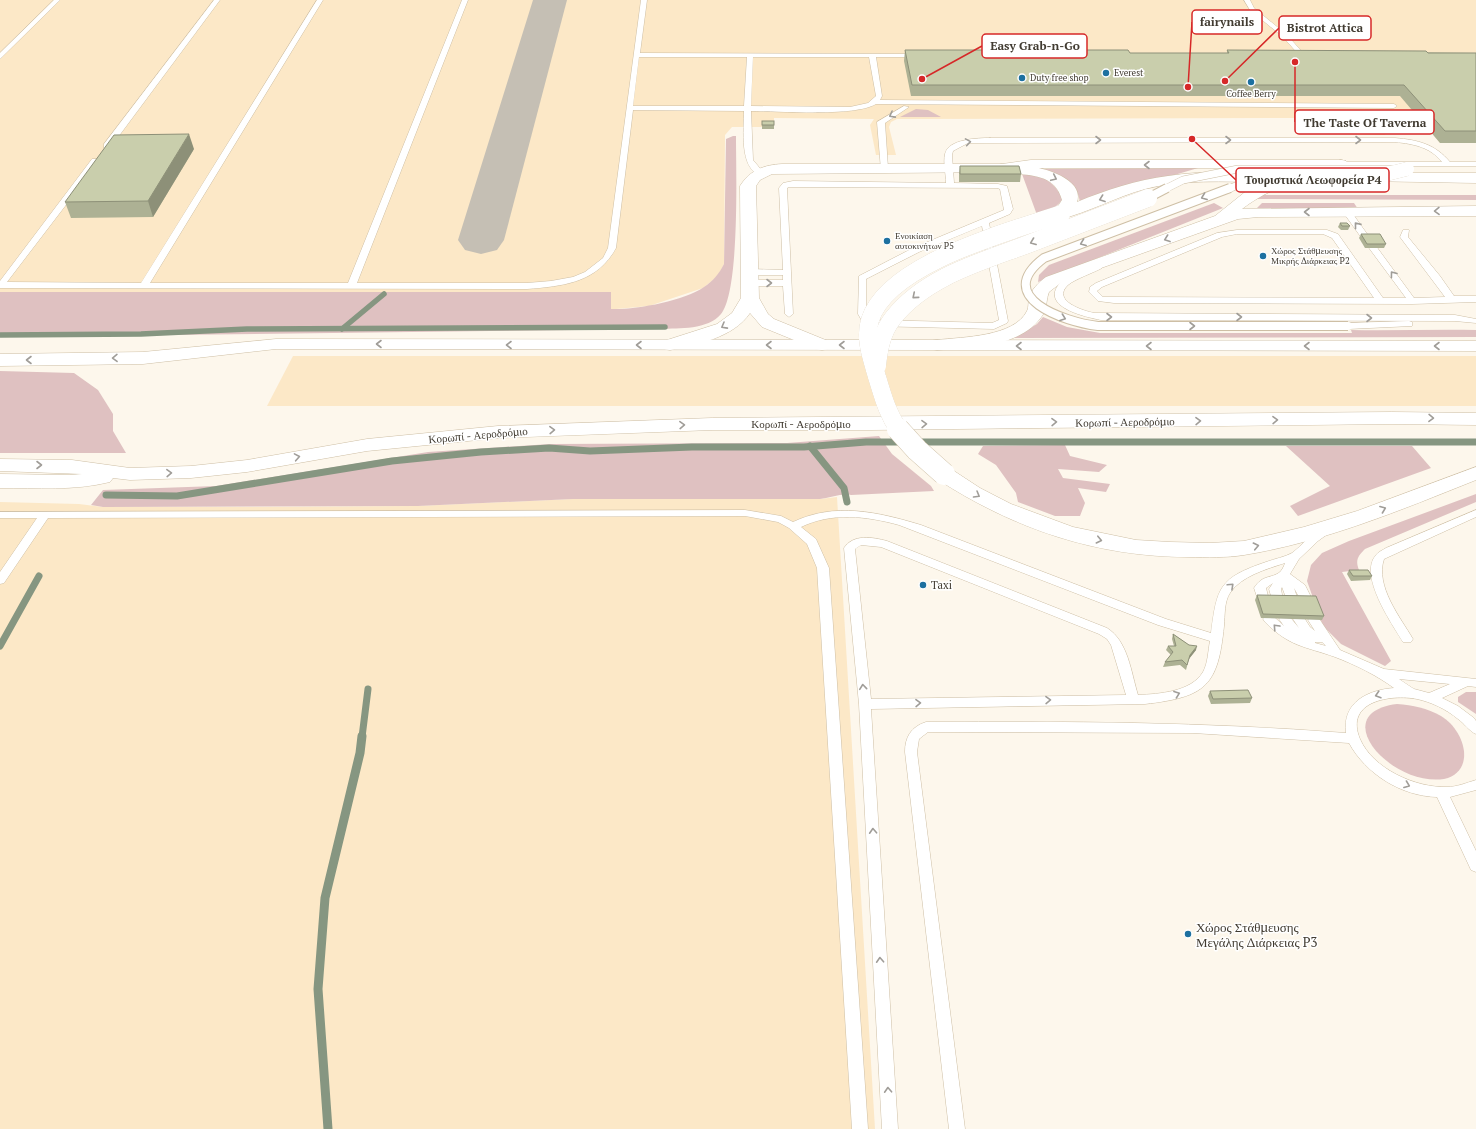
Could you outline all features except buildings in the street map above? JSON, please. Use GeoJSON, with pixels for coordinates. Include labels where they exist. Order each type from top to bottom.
{"type":"FeatureCollection","features":[{"type":"Feature","properties":{"kind":"main road"},"geometry":{"type":"LineString","coordinates":[[1002,168],[1031,164],[1341,164]]}},
{"type":"Feature","properties":{"kind":"main road"},"geometry":{"type":"LineString","coordinates":[[1216,220],[1250,195],[1284,178],[1341,164]]}},
{"type":"Feature","properties":{"kind":"main road"},"geometry":{"type":"LineString","coordinates":[[822,345],[768,324],[761,317],[750,284],[748,186],[750,180],[760,173],[781,168],[1002,168],[1028,170],[1052,177],[1061,182],[1067,188],[1070,200],[1062,213]]}},
{"type":"Feature","properties":{"kind":"main road"},"geometry":{"type":"LineString","coordinates":[[1351,183],[1406,169]]}},
{"type":"Feature","properties":{"kind":"main road"},"geometry":{"type":"LineString","coordinates":[[877,379],[877,359],[881,340],[890,322],[899,311],[920,292],[940,279],[963,269],[1150,190],[1183,178],[1476,178]]}},
{"type":"Feature","properties":{"kind":"main road"},"geometry":{"type":"LineString","coordinates":[[1476,183],[1247,183],[1201,186],[1150,190],[1062,213],[958,251],[918,269],[893,287],[877,305],[870,319],[868,342],[870,355],[883,400],[894,422],[910,443],[944,474],[990,502],[1025,518],[1064,532],[1105,542],[1147,548],[1189,550],[1248,547],[1302,536],[1346,523],[1476,473]]}},
{"type":"Feature","properties":{"kind":"main road"},"geometry":{"type":"LineString","coordinates":[[937,345],[989,339],[1014,331],[1022,326],[1036,312],[1038,298],[1043,289],[1050,282],[1065,275],[1236,214],[1258,212],[1476,211]]}},
{"type":"Feature","properties":{"kind":"main road"},"geometry":{"type":"LineString","coordinates":[[670,345],[716,330],[738,317],[750,284]]}},
{"type":"Feature","properties":{"kind":"main road"},"geometry":{"type":"LineString","coordinates":[[0,360],[143,358],[196,351],[276,344],[1476,346]]}},
{"type":"Feature","properties":{"kind":"main road"},"geometry":{"type":"LineString","coordinates":[[0,346],[145,346],[196,351]]}},
{"type":"Feature","properties":{"kind":"main road","name":"Κορωπί - Αεροδρόμιο"},"geometry":{"type":"LineString","coordinates":[[130,474],[163,474],[215,470],[367,445],[457,435],[532,430],[712,424],[871,424],[1392,418],[1476,419]]}},
{"type":"Feature","properties":{"kind":"main road"},"geometry":{"type":"LineString","coordinates":[[0,465],[72,466],[130,474]]}},
{"type":"Feature","properties":{"kind":"main road"},"geometry":{"type":"LineString","coordinates":[[0,481],[70,482],[130,474]]}},
{"type":"Feature","properties":{"kind":"lane"},"geometry":{"type":"LineString","coordinates":[[0,57],[57,0]]}},
{"type":"Feature","properties":{"kind":"lane"},"geometry":{"type":"LineString","coordinates":[[0,285],[218,0]]}},
{"type":"Feature","properties":{"kind":"lane"},"geometry":{"type":"LineString","coordinates":[[144,285],[320,0]]}},
{"type":"Feature","properties":{"kind":"lane"},"geometry":{"type":"LineString","coordinates":[[352,285],[465,0]]}},
{"type":"Feature","properties":{"kind":"lane"},"geometry":{"type":"LineString","coordinates":[[0,285],[533,286],[570,280],[591,272],[606,261],[612,248],[644,0]]}},
{"type":"Feature","properties":{"kind":"lane"},"geometry":{"type":"LineString","coordinates":[[1247,0],[1252,9],[1285,36],[1302,55]]}},
{"type":"Feature","properties":{"kind":"lane"},"geometry":{"type":"LineString","coordinates":[[636,55],[928,55]]}},
{"type":"Feature","properties":{"kind":"lane"},"geometry":{"type":"LineString","coordinates":[[750,55],[747,108],[749,160],[753,167],[760,173]]}},
{"type":"Feature","properties":{"kind":"lane"},"geometry":{"type":"LineString","coordinates":[[872,55],[879,96],[875,102]]}},
{"type":"Feature","properties":{"kind":"lane"},"geometry":{"type":"LineString","coordinates":[[1294,55],[1310,55]]}},
{"type":"Feature","properties":{"kind":"lane"},"geometry":{"type":"LineString","coordinates":[[630,108],[850,109],[865,107],[875,102],[1394,106]]}},
{"type":"Feature","properties":{"kind":"lane"},"geometry":{"type":"LineString","coordinates":[[884,168],[881,122],[906,107]]}},
{"type":"Feature","properties":{"kind":"lane"},"geometry":{"type":"LineString","coordinates":[[950,185],[948,155],[950,150],[967,141],[990,140],[1395,140],[1418,143],[1430,147],[1442,155],[1448,164]]}},
{"type":"Feature","properties":{"kind":"lane"},"geometry":{"type":"LineString","coordinates":[[1341,164],[1476,164]]}},
{"type":"Feature","properties":{"kind":"lane"},"geometry":{"type":"LineString","coordinates":[[1150,190],[1183,180],[1238,168],[1476,169]]}},
{"type":"Feature","properties":{"kind":"lane"},"geometry":{"type":"LineString","coordinates":[[789,314],[783,188],[786,185],[793,183],[950,185],[998,186],[1004,188],[1009,209],[1007,212],[985,223],[916,250],[862,278],[862,314],[865,319],[873,323],[994,326],[1004,321],[985,223]]}},
{"type":"Feature","properties":{"kind":"lane"},"geometry":{"type":"LineString","coordinates":[[1247,183],[1044,258],[1028,270],[1024,281],[1026,289],[1040,306],[1056,315],[1076,322],[1103,326],[1348,326],[1452,324],[1475,321]]}},
{"type":"Feature","properties":{"kind":"lane"},"geometry":{"type":"LineString","coordinates":[[1347,212],[1366,238]]}},
{"type":"Feature","properties":{"kind":"lane"},"geometry":{"type":"LineString","coordinates":[[1380,300],[1335,236],[1324,232],[1237,232],[1220,235],[1099,285],[1093,289],[1093,292],[1101,299],[1114,300],[1412,301],[1451,299],[1476,300]]}},
{"type":"Feature","properties":{"kind":"lane"},"geometry":{"type":"LineString","coordinates":[[1406,232],[1404,237],[1451,299]]}},
{"type":"Feature","properties":{"kind":"lane"},"geometry":{"type":"LineString","coordinates":[[1373,248],[1412,301]]}},
{"type":"Feature","properties":{"kind":"lane"},"geometry":{"type":"LineString","coordinates":[[1109,260],[1064,284],[1060,289],[1060,297],[1065,305],[1080,313],[1101,317],[1454,318],[1475,321]]}},
{"type":"Feature","properties":{"kind":"lane"},"geometry":{"type":"LineString","coordinates":[[750,284],[787,273]]}},
{"type":"Feature","properties":{"kind":"lane"},"geometry":{"type":"LineString","coordinates":[[750,284],[788,283]]}},
{"type":"Feature","properties":{"kind":"lane"},"geometry":{"type":"LineString","coordinates":[[0,515],[745,513],[780,519],[793,526],[812,542],[823,568],[860,1129]]}},
{"type":"Feature","properties":{"kind":"lane"},"geometry":{"type":"LineString","coordinates":[[793,526],[816,516],[838,513],[890,518],[1162,622],[1216,639]]}},
{"type":"Feature","properties":{"kind":"lane"},"geometry":{"type":"LineString","coordinates":[[1407,639],[1377,584],[1375,568],[1380,558],[1390,551],[1476,513]]}},
{"type":"Feature","properties":{"kind":"lane"},"geometry":{"type":"LineString","coordinates":[[0,580],[45,515]]}},
{"type":"Feature","properties":{"kind":"lane"},"geometry":{"type":"LineString","coordinates":[[1277,600],[1275,588],[1295,556],[1314,538],[1346,523]]}},
{"type":"Feature","properties":{"kind":"lane"},"geometry":{"type":"LineString","coordinates":[[890,1129],[865,704],[849,548],[859,541],[883,544],[1103,631],[1111,636],[1117,644],[1134,699]]}},
{"type":"Feature","properties":{"kind":"lane"},"geometry":{"type":"LineString","coordinates":[[865,704],[1134,699],[1174,696],[1195,686],[1208,674],[1216,639],[1220,603],[1231,584],[1256,571],[1295,556]]}},
{"type":"Feature","properties":{"kind":"lane"},"geometry":{"type":"LineString","coordinates":[[1263,600],[1260,588],[1262,585],[1267,580],[1284,575]]}},
{"type":"Feature","properties":{"kind":"lane"},"geometry":{"type":"LineString","coordinates":[[1284,575],[1292,600]]}},
{"type":"Feature","properties":{"kind":"lane"},"geometry":{"type":"LineString","coordinates":[[1284,575],[1301,588],[1307,601]]}},
{"type":"Feature","properties":{"kind":"lane"},"geometry":{"type":"LineString","coordinates":[[1269,619],[1280,631],[1293,639],[1336,653]]}},
{"type":"Feature","properties":{"kind":"lane"},"geometry":{"type":"LineString","coordinates":[[1285,619],[1292,629],[1308,640],[1382,673],[1410,693]]}},
{"type":"Feature","properties":{"kind":"lane"},"geometry":{"type":"LineString","coordinates":[[1300,620],[1306,630],[1336,653]]}},
{"type":"Feature","properties":{"kind":"lane"},"geometry":{"type":"LineString","coordinates":[[1314,620],[1336,653]]}},
{"type":"Feature","properties":{"kind":"lane"},"geometry":{"type":"LineString","coordinates":[[1382,673],[1431,677],[1470,683]]}},
{"type":"Feature","properties":{"kind":"lane"},"geometry":{"type":"LineString","coordinates":[[1430,698],[1470,683]]}},
{"type":"Feature","properties":{"kind":"lane"},"geometry":{"type":"LineString","coordinates":[[1476,727],[1456,711],[1430,698],[1410,693],[1385,693],[1366,700],[1354,712],[1352,721],[1353,738],[1367,759],[1389,776],[1415,788],[1442,793],[1456,792],[1476,785]]}},
{"type":"Feature","properties":{"kind":"lane"},"geometry":{"type":"LineString","coordinates":[[957,1129],[911,752],[911,740],[917,731],[926,727],[1096,726],[1289,732],[1353,738]]}},
{"type":"Feature","properties":{"kind":"lane"},"geometry":{"type":"LineString","coordinates":[[1442,793],[1476,866]]}},
{"type":"Feature","properties":{"kind":"shaded area"},"geometry":{"type":"Polygon","coordinates":[[[0,0],[1476,0],[1476,143],[1440,143],[1432,133],[1397,128],[1384,135],[1347,134],[1320,122],[1305,118],[897,119],[891,122],[889,127],[896,155],[876,155],[870,125],[874,119],[774,118],[774,125],[762,125],[762,127],[732,127],[725,135],[724,264],[718,276],[703,288],[649,306],[616,309],[0,306],[0,0]]]}},
{"type":"Feature","properties":{"kind":"shaded area"},"geometry":{"type":"Polygon","coordinates":[[[916,109],[928,110],[941,117],[900,117],[916,109]]]}},
{"type":"Feature","properties":{"kind":"shaded area"},"geometry":{"type":"Polygon","coordinates":[[[736,136],[736,229],[731,281],[727,301],[721,314],[709,323],[701,326],[661,329],[0,337],[0,292],[611,292],[611,309],[633,308],[659,304],[695,292],[704,287],[716,277],[724,264],[726,139],[736,136]]]}},
{"type":"Feature","properties":{"kind":"shaded area"},"geometry":{"type":"Polygon","coordinates":[[[1198,168],[1080,203],[1075,188],[1070,183],[1058,176],[1035,169],[1198,168]]]}},
{"type":"Feature","properties":{"kind":"shaded area"},"geometry":{"type":"Polygon","coordinates":[[[1022,174],[1036,176],[1050,182],[1063,198],[1052,209],[1037,215],[1022,174]]]}},
{"type":"Feature","properties":{"kind":"shaded area"},"geometry":{"type":"Polygon","coordinates":[[[1259,195],[1476,195],[1476,200],[1255,199],[1259,195]]]}},
{"type":"Feature","properties":{"kind":"shaded area"},"geometry":{"type":"Polygon","coordinates":[[[1214,203],[1223,208],[1038,282],[1039,275],[1049,265],[1214,203]]]}},
{"type":"Feature","properties":{"kind":"shaded area"},"geometry":{"type":"Polygon","coordinates":[[[1262,203],[1354,203],[1358,209],[1257,208],[1262,203]]]}},
{"type":"Feature","properties":{"kind":"shaded area"},"geometry":{"type":"Polygon","coordinates":[[[1043,317],[1067,327],[1100,333],[1352,333],[1351,330],[1476,330],[1476,337],[1014,338],[1037,324],[1043,317]]]}},
{"type":"Feature","properties":{"kind":"shaded area"},"geometry":{"type":"Polygon","coordinates":[[[293,356],[1476,356],[1476,406],[267,406],[293,356]]]}},
{"type":"Feature","properties":{"kind":"shaded area"},"geometry":{"type":"Polygon","coordinates":[[[0,371],[74,373],[98,390],[113,414],[113,431],[126,453],[0,453],[0,371]]]}},
{"type":"Feature","properties":{"kind":"shaded area"},"geometry":{"type":"Polygon","coordinates":[[[879,436],[892,454],[931,486],[934,491],[844,495],[820,499],[573,499],[418,506],[103,507],[91,505],[103,490],[216,486],[428,452],[550,444],[787,443],[879,436]]]}},
{"type":"Feature","properties":{"kind":"shaded area"},"geometry":{"type":"Polygon","coordinates":[[[1065,445],[1070,456],[1107,465],[1099,472],[1058,469],[1063,478],[1110,484],[1106,492],[1078,488],[1085,503],[1080,516],[1055,516],[1018,502],[1016,493],[996,465],[978,454],[983,446],[1065,445]]]}},
{"type":"Feature","properties":{"kind":"shaded area"},"geometry":{"type":"Polygon","coordinates":[[[1286,446],[1412,446],[1431,468],[1298,516],[1290,506],[1330,486],[1286,446]]]}},
{"type":"Feature","properties":{"kind":"shaded area"},"geometry":{"type":"Polygon","coordinates":[[[1476,494],[1476,502],[1365,549],[1358,558],[1357,563],[1359,570],[1342,572],[1391,661],[1385,666],[1341,644],[1323,626],[1307,581],[1311,565],[1322,553],[1349,541],[1476,494]]]}},
{"type":"Feature","properties":{"kind":"shaded area"},"geometry":{"type":"Polygon","coordinates":[[[837,497],[875,1129],[0,1129],[0,502],[79,504],[103,507],[254,507],[418,506],[573,499],[820,499],[837,497]]]}},
{"type":"Feature","properties":{"kind":"shaded area"},"geometry":{"type":"Polygon","coordinates":[[[1466,692],[1476,692],[1476,714],[1458,702],[1458,697],[1466,692]]]}},
{"type":"Feature","properties":{"kind":"shaded area"},"geometry":{"type":"Polygon","coordinates":[[[1397,704],[1420,707],[1436,713],[1450,723],[1457,731],[1464,750],[1464,760],[1461,768],[1454,775],[1444,779],[1424,778],[1404,772],[1387,761],[1374,748],[1366,734],[1367,721],[1376,710],[1397,704]]]}},
{"type":"Feature","properties":{"kind":"waterway"},"geometry":{"type":"LineString","coordinates":[[343,329],[384,294]]}},
{"type":"Feature","properties":{"kind":"waterway"},"geometry":{"type":"LineString","coordinates":[[343,329],[665,327]]}},
{"type":"Feature","properties":{"kind":"waterway"},"geometry":{"type":"LineString","coordinates":[[0,335],[141,334],[247,329],[343,329]]}},
{"type":"Feature","properties":{"kind":"waterway"},"geometry":{"type":"LineString","coordinates":[[810,446],[866,442],[904,442]]}},
{"type":"Feature","properties":{"kind":"waterway"},"geometry":{"type":"LineString","coordinates":[[916,442],[1476,442]]}},
{"type":"Feature","properties":{"kind":"waterway"},"geometry":{"type":"LineString","coordinates":[[106,495],[177,496],[392,461],[481,452],[549,448],[590,451],[692,447],[810,446]]}},
{"type":"Feature","properties":{"kind":"waterway"},"geometry":{"type":"LineString","coordinates":[[810,446],[844,488],[847,502]]}},
{"type":"Feature","properties":{"kind":"waterway"},"geometry":{"type":"LineString","coordinates":[[0,646],[39,576]]}},
{"type":"Feature","properties":{"kind":"waterway"},"geometry":{"type":"LineString","coordinates":[[362,737],[368,689]]}},
{"type":"Feature","properties":{"kind":"waterway"},"geometry":{"type":"LineString","coordinates":[[328,1129],[318,989],[325,898],[360,753],[362,736]]}},
{"type":"Feature","properties":{"kind":"taxiway"},"geometry":{"type":"LineString","coordinates":[[481,240],[550,0]]}},
{"type":"Feature","properties":{"kind":"place","name":"The Taste Of Taverna"},"geometry":{"type":"Point","coordinates":[1295,62]}},
{"type":"Feature","properties":{"kind":"place","name":"Everest"},"geometry":{"type":"Point","coordinates":[1106,73]}},
{"type":"Feature","properties":{"kind":"place","name":"Duty free shop"},"geometry":{"type":"Point","coordinates":[1022,78]}},
{"type":"Feature","properties":{"kind":"place","name":"Easy Grab-n-Go"},"geometry":{"type":"Point","coordinates":[922,79]}},
{"type":"Feature","properties":{"kind":"place","name":"Bistrot Attica"},"geometry":{"type":"Point","coordinates":[1225,81]}},
{"type":"Feature","properties":{"kind":"place","name":"Coffee Berry"},"geometry":{"type":"Point","coordinates":[1251,82]}},
{"type":"Feature","properties":{"kind":"place","name":"fairynails"},"geometry":{"type":"Point","coordinates":[1188,87]}},
{"type":"Feature","properties":{"kind":"place","name":"Τουριστικά Λεωφορεία P4"},"geometry":{"type":"Point","coordinates":[1192,139]}},
{"type":"Feature","properties":{"kind":"place","name":"Ενοικίαση αυτοκινήτων P5"},"geometry":{"type":"Point","coordinates":[887,241]}},
{"type":"Feature","properties":{"kind":"place","name":"Χώρος Στάθμευσης Μικρής Διάρκειας P2"},"geometry":{"type":"Point","coordinates":[1263,256]}},
{"type":"Feature","properties":{"kind":"place","name":"Taxi"},"geometry":{"type":"Point","coordinates":[923,585]}},
{"type":"Feature","properties":{"kind":"place","name":"Χώρος Στάθμευσης Μεγάλης Διάρκειας P3"},"geometry":{"type":"Point","coordinates":[1188,934]}}]}
